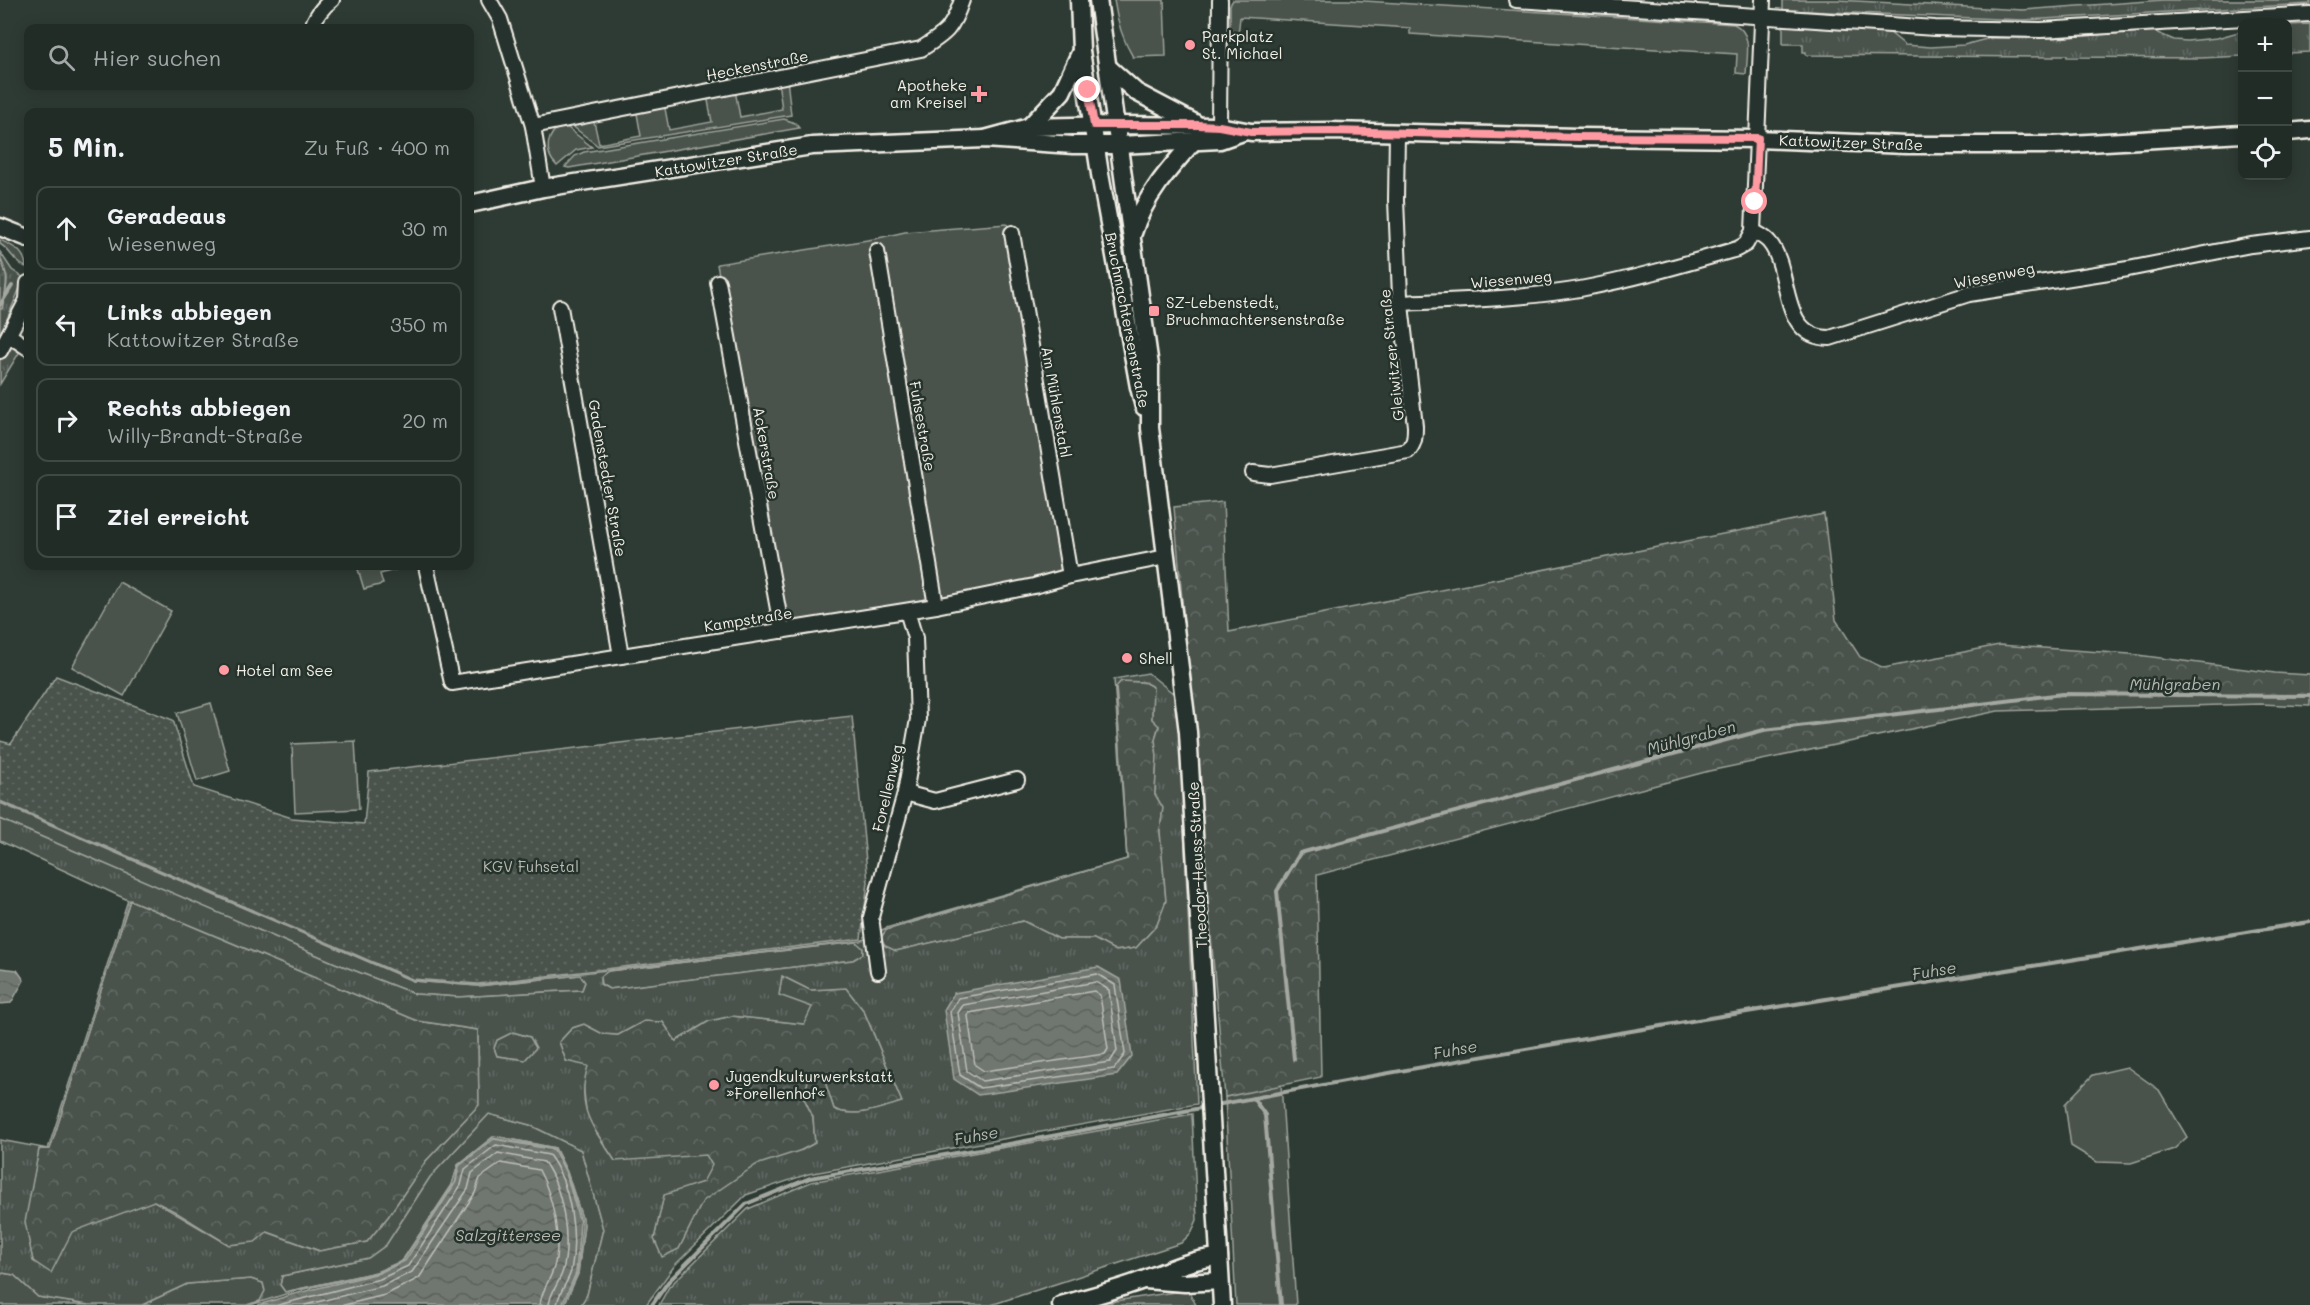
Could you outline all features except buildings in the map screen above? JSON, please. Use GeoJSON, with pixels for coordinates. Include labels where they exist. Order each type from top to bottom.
{"type":"FeatureCollection","features":[{"type":"Feature","properties":{"kind":"street"},"geometry":{"type":"LineString","coordinates":[[314,24],[327,3],[332,0]]}},
{"type":"Feature","properties":{"kind":"street"},"geometry":{"type":"LineString","coordinates":[[489,0],[500,19],[533,126],[543,188]]}},
{"type":"Feature","properties":{"kind":"street","name":"Heckenstraße"},"geometry":{"type":"LineString","coordinates":[[533,126],[921,49],[943,36],[955,22],[962,0]]}},
{"type":"Feature","properties":{"kind":"street","name":"Bruchmachtersenstraße"},"geometry":{"type":"LineString","coordinates":[[1079,0],[1081,51],[1100,174],[1137,377],[1150,428]]}},
{"type":"Feature","properties":{"kind":"street","name":"Bruchmachtersenstraße"},"geometry":{"type":"LineString","coordinates":[[1098,0],[1150,366],[1150,428]]}},
{"type":"Feature","properties":{"kind":"street"},"geometry":{"type":"LineString","coordinates":[[1219,126],[1220,0]]}},
{"type":"Feature","properties":{"kind":"street"},"geometry":{"type":"LineString","coordinates":[[1516,0],[1935,28],[2041,30],[2310,14]]}},
{"type":"Feature","properties":{"kind":"street"},"geometry":{"type":"LineString","coordinates":[[1753,231],[1763,0]]}},
{"type":"Feature","properties":{"kind":"street"},"geometry":{"type":"LineString","coordinates":[[1029,126],[1062,92],[1081,51]]}},
{"type":"Feature","properties":{"kind":"street"},"geometry":{"type":"LineString","coordinates":[[1108,67],[1136,92],[1198,125]]}},
{"type":"Feature","properties":{"kind":"street","name":"Kattowitzer Straße"},"geometry":{"type":"LineString","coordinates":[[985,139],[1029,126],[1094,125],[1198,125],[1244,131],[1758,138],[1906,145],[2007,146],[2238,134]]}},
{"type":"Feature","properties":{"kind":"street"},"geometry":{"type":"LineString","coordinates":[[2292,132],[2310,130]]}},
{"type":"Feature","properties":{"kind":"street","name":"Kattowitzer Straße"},"geometry":{"type":"LineString","coordinates":[[474,203],[543,188],[812,146],[985,139],[1119,145],[1220,140],[1244,131]]}},
{"type":"Feature","properties":{"kind":"street","name":"Gleiwitzer Straße"},"geometry":{"type":"LineString","coordinates":[[1253,473],[1270,476],[1408,451],[1413,446],[1415,426],[1401,303],[1396,200],[1397,133]]}},
{"type":"Feature","properties":{"kind":"street"},"geometry":{"type":"LineString","coordinates":[[1132,237],[1138,218],[1159,183],[1194,141]]}},
{"type":"Feature","properties":{"kind":"street"},"geometry":{"type":"LineString","coordinates":[[0,227],[24,236]]}},
{"type":"Feature","properties":{"kind":"street","name":"Wiesenweg"},"geometry":{"type":"LineString","coordinates":[[1401,303],[1528,296],[1638,277],[1737,249],[1746,244],[1753,231],[1768,241],[1777,255],[1794,316],[1802,327],[1820,338],[1830,338],[1969,294],[2128,269],[2251,245],[2310,238]]}},
{"type":"Feature","properties":{"kind":"street","name":"Am Mühlenstahl"},"geometry":{"type":"LineString","coordinates":[[1012,233],[1070,576]]}},
{"type":"Feature","properties":{"kind":"street","name":"Fuhsestraße"},"geometry":{"type":"LineString","coordinates":[[877,251],[936,606]]}},
{"type":"Feature","properties":{"kind":"street","name":"Ackerstraße"},"geometry":{"type":"LineString","coordinates":[[718,282],[782,631]]}},
{"type":"Feature","properties":{"kind":"street"},"geometry":{"type":"LineString","coordinates":[[0,351],[24,307]]}},
{"type":"Feature","properties":{"kind":"street","name":"Gadenstedter Straße"},"geometry":{"type":"LineString","coordinates":[[560,307],[621,656]]}},
{"type":"Feature","properties":{"kind":"street"},"geometry":{"type":"LineString","coordinates":[[9,336],[24,345]]}},
{"type":"Feature","properties":{"kind":"street","name":"Theodor-Heuss-Straße"},"geometry":{"type":"LineString","coordinates":[[1150,428],[1188,732],[1222,1305]]}},
{"type":"Feature","properties":{"kind":"street","name":"Kampstraße"},"geometry":{"type":"LineString","coordinates":[[427,570],[452,683],[936,606],[1166,557]]}},
{"type":"Feature","properties":{"kind":"street","name":"Forellenweg"},"geometry":{"type":"LineString","coordinates":[[879,971],[871,917],[905,793],[918,719],[915,638],[907,611]]}},
{"type":"Feature","properties":{"kind":"street"},"geometry":{"type":"LineString","coordinates":[[905,793],[935,801],[1017,780]]}},
{"type":"Feature","properties":{"kind":"street"},"geometry":{"type":"LineString","coordinates":[[1062,1305],[1144,1280],[1158,1272],[1190,1262],[1219,1257]]}},
{"type":"Feature","properties":{"kind":"street"},"geometry":{"type":"LineString","coordinates":[[1144,1280],[1185,1283],[1220,1281]]}},
{"type":"Feature","properties":{"kind":"green space"},"geometry":{"type":"Polygon","coordinates":[[[1114,0],[1164,0],[1166,56],[1133,57],[1121,30],[1114,0]]]}},
{"type":"Feature","properties":{"kind":"green space"},"geometry":{"type":"Polygon","coordinates":[[[1233,0],[1348,0],[1734,24],[1744,33],[1748,45],[1746,74],[1736,73],[1737,54],[1410,34],[1410,28],[1240,17],[1238,36],[1230,36],[1230,5],[1233,0]]]}},
{"type":"Feature","properties":{"kind":"green space"},"geometry":{"type":"Polygon","coordinates":[[[1783,0],[1837,0],[2023,10],[2163,0],[2310,0],[2310,4],[2023,20],[1783,10],[1783,0]]]}},
{"type":"Feature","properties":{"kind":"green space"},"geometry":{"type":"Polygon","coordinates":[[[2310,24],[2310,52],[2292,53],[2292,25],[2310,24]]]}},
{"type":"Feature","properties":{"kind":"green space"},"geometry":{"type":"Polygon","coordinates":[[[1787,25],[1889,32],[1905,45],[1931,47],[1964,45],[1990,38],[2054,38],[2153,31],[2174,40],[2187,41],[2217,38],[2238,32],[2238,56],[2201,58],[2067,57],[2067,55],[2054,55],[2054,57],[1806,55],[1806,52],[1803,52],[1803,44],[1783,44],[1783,27],[1787,25]]]}},
{"type":"Feature","properties":{"kind":"green space"},"geometry":{"type":"Polygon","coordinates":[[[787,79],[791,115],[598,146],[567,122],[593,117],[599,144],[641,136],[636,108],[664,103],[669,130],[712,122],[707,95],[735,90],[740,117],[782,109],[778,81],[787,79]]]}},
{"type":"Feature","properties":{"kind":"green space"},"geometry":{"type":"Polygon","coordinates":[[[784,119],[795,123],[799,128],[565,167],[575,156],[584,152],[784,119]]]}},
{"type":"Feature","properties":{"kind":"green space"},"geometry":{"type":"Polygon","coordinates":[[[563,124],[592,147],[576,150],[557,166],[550,155],[548,144],[553,133],[563,124]]]}},
{"type":"Feature","properties":{"kind":"green space"},"geometry":{"type":"Polygon","coordinates":[[[1007,224],[1012,233],[1070,576],[782,631],[717,264],[905,232],[1007,224]]]}},
{"type":"Feature","properties":{"kind":"green space"},"geometry":{"type":"Polygon","coordinates":[[[0,240],[21,253],[24,266],[18,262],[0,244],[0,240]]]}},
{"type":"Feature","properties":{"kind":"green space"},"geometry":{"type":"Polygon","coordinates":[[[0,252],[12,270],[24,278],[5,324],[19,353],[0,384],[0,309],[2,309],[7,280],[0,252]]]}},
{"type":"Feature","properties":{"kind":"green space"},"geometry":{"type":"Polygon","coordinates":[[[0,260],[6,278],[2,310],[0,309],[0,260]]]}},
{"type":"Feature","properties":{"kind":"green space"},"geometry":{"type":"Polygon","coordinates":[[[1223,502],[1229,632],[1824,514],[1836,620],[1860,657],[1884,668],[1999,645],[2130,654],[2275,673],[2310,675],[2310,706],[2260,704],[1998,711],[1709,771],[1317,875],[1321,1077],[1225,1097],[1174,507],[1223,502]]]}},
{"type":"Feature","properties":{"kind":"green space"},"geometry":{"type":"Polygon","coordinates":[[[358,570],[394,570],[380,574],[383,584],[364,589],[358,570]]]}},
{"type":"Feature","properties":{"kind":"green space"},"geometry":{"type":"Polygon","coordinates":[[[119,582],[171,611],[124,696],[72,667],[119,582]]]}},
{"type":"Feature","properties":{"kind":"green space"},"geometry":{"type":"Polygon","coordinates":[[[1148,673],[1178,700],[1197,1104],[808,1174],[746,1195],[675,1265],[646,1305],[581,1305],[587,1295],[603,1229],[581,1150],[530,1125],[489,1114],[430,1177],[386,1245],[368,1258],[282,1276],[280,1285],[285,1292],[376,1272],[402,1261],[452,1185],[458,1165],[494,1136],[555,1148],[567,1172],[584,1224],[578,1274],[564,1305],[577,1273],[582,1224],[566,1172],[555,1149],[493,1138],[459,1165],[455,1183],[403,1261],[377,1273],[295,1291],[251,1305],[247,1305],[260,1301],[265,1291],[263,1283],[251,1279],[187,1284],[142,1305],[89,1305],[38,1297],[14,1275],[3,1273],[0,1276],[0,1140],[48,1149],[128,900],[0,841],[0,819],[335,963],[415,994],[458,997],[582,990],[585,982],[580,975],[478,986],[413,981],[0,802],[412,980],[478,985],[861,941],[886,928],[1127,859],[1114,679],[1148,673]],[[1121,681],[1116,687],[1127,859],[886,930],[880,939],[885,946],[896,951],[1023,921],[1059,939],[1094,939],[1116,951],[1136,948],[1157,925],[1166,901],[1160,831],[1163,808],[1155,794],[1157,756],[1155,739],[1159,726],[1152,719],[1153,687],[1144,682],[1121,681]],[[130,900],[50,1149],[39,1149],[25,1222],[33,1261],[51,1273],[72,1232],[154,1201],[229,1245],[255,1242],[267,1232],[319,1251],[367,1242],[388,1217],[426,1161],[479,1105],[478,1030],[418,1021],[130,900]],[[856,942],[608,971],[600,977],[600,984],[609,989],[853,960],[863,954],[863,948],[856,942]],[[782,976],[779,995],[812,1007],[804,1024],[732,1016],[709,1021],[676,1041],[663,1022],[644,1021],[618,1035],[603,1034],[584,1024],[572,1028],[559,1042],[566,1061],[588,1066],[584,1094],[588,1117],[615,1161],[706,1155],[712,1165],[703,1182],[664,1195],[654,1239],[662,1257],[679,1249],[703,1201],[756,1165],[802,1150],[815,1143],[813,1117],[804,1098],[810,1072],[822,1073],[834,1109],[842,1112],[859,1113],[902,1102],[864,1011],[846,988],[810,990],[782,976]],[[513,1032],[497,1040],[494,1048],[497,1056],[525,1060],[536,1048],[530,1037],[513,1032]]]}},
{"type":"Feature","properties":{"kind":"green space","name":"KGV Fuhsetal"},"geometry":{"type":"Polygon","coordinates":[[[56,676],[173,720],[194,787],[292,818],[364,824],[369,772],[852,716],[868,882],[861,939],[478,984],[412,979],[0,801],[0,741],[11,744],[56,676]]]}},
{"type":"Feature","properties":{"kind":"green space"},"geometry":{"type":"Polygon","coordinates":[[[1121,681],[1144,682],[1153,687],[1152,719],[1159,725],[1155,739],[1157,756],[1155,794],[1163,808],[1160,831],[1166,901],[1157,925],[1136,948],[1116,951],[1094,939],[1059,939],[1023,921],[896,951],[885,946],[880,939],[886,930],[1127,859],[1116,686],[1121,681]]]}},
{"type":"Feature","properties":{"kind":"green space"},"geometry":{"type":"Polygon","coordinates":[[[211,703],[230,771],[197,781],[177,713],[211,703]]]}},
{"type":"Feature","properties":{"kind":"green space"},"geometry":{"type":"Polygon","coordinates":[[[355,741],[359,809],[295,812],[292,744],[355,741]]]}},
{"type":"Feature","properties":{"kind":"green space"},"geometry":{"type":"Polygon","coordinates":[[[0,803],[413,981],[478,986],[580,975],[585,982],[582,990],[458,997],[415,994],[335,963],[0,819],[0,803]]]}},
{"type":"Feature","properties":{"kind":"green space"},"geometry":{"type":"Polygon","coordinates":[[[130,900],[418,1021],[478,1030],[479,1105],[426,1161],[388,1217],[367,1242],[320,1251],[268,1232],[255,1243],[229,1245],[154,1201],[51,1274],[33,1261],[24,1222],[39,1149],[50,1149],[130,900]]]}},
{"type":"Feature","properties":{"kind":"green space"},"geometry":{"type":"Polygon","coordinates":[[[857,942],[863,948],[863,954],[853,960],[609,989],[601,984],[600,977],[608,971],[857,942]]]}},
{"type":"Feature","properties":{"kind":"green space"},"geometry":{"type":"Polygon","coordinates":[[[782,976],[810,990],[846,988],[864,1011],[902,1102],[859,1113],[842,1112],[834,1109],[822,1073],[804,1098],[813,1117],[815,1143],[703,1201],[679,1249],[662,1258],[654,1239],[664,1194],[703,1182],[633,1161],[615,1161],[587,1118],[583,1083],[566,1061],[559,1042],[572,1028],[584,1024],[603,1034],[618,1035],[644,1021],[663,1022],[676,1041],[709,1021],[732,1016],[804,1024],[779,995],[782,976]]]}},
{"type":"Feature","properties":{"kind":"green space"},"geometry":{"type":"Polygon","coordinates":[[[513,1032],[530,1037],[536,1048],[525,1060],[497,1056],[494,1048],[497,1040],[513,1032]]]}},
{"type":"Feature","properties":{"kind":"green space"},"geometry":{"type":"Polygon","coordinates":[[[2127,1067],[2159,1090],[2187,1137],[2174,1149],[2131,1163],[2097,1162],[2071,1146],[2065,1104],[2093,1075],[2127,1067]]]}},
{"type":"Feature","properties":{"kind":"green space"},"geometry":{"type":"Polygon","coordinates":[[[1281,1084],[1296,1305],[1236,1305],[1225,1097],[1281,1084]]]}},
{"type":"Feature","properties":{"kind":"green space"},"geometry":{"type":"Polygon","coordinates":[[[489,1114],[530,1125],[581,1150],[603,1229],[587,1295],[581,1305],[564,1305],[578,1274],[584,1224],[567,1172],[555,1148],[494,1136],[458,1165],[452,1185],[402,1261],[377,1272],[285,1292],[280,1285],[282,1276],[368,1258],[386,1245],[430,1177],[489,1114]]]}},
{"type":"Feature","properties":{"kind":"green space"},"geometry":{"type":"Polygon","coordinates":[[[1192,1114],[1197,1220],[1191,1233],[1181,1243],[991,1305],[659,1305],[669,1287],[748,1209],[811,1182],[1192,1114]]]}},
{"type":"Feature","properties":{"kind":"green space"},"geometry":{"type":"Polygon","coordinates":[[[2,1273],[14,1275],[38,1297],[89,1305],[0,1305],[0,1276],[2,1273]]]}},
{"type":"Feature","properties":{"kind":"green space"},"geometry":{"type":"Polygon","coordinates":[[[251,1279],[263,1283],[265,1291],[260,1301],[247,1305],[142,1305],[187,1284],[251,1279]]]}},
{"type":"Feature","properties":{"kind":"green space"},"geometry":{"type":"Polygon","coordinates":[[[1188,1290],[1196,1305],[1105,1305],[1115,1301],[1188,1290]]]}},
{"type":"Feature","properties":{"kind":"water"},"geometry":{"type":"Polygon","coordinates":[[[1098,967],[1121,980],[1132,1056],[1117,1075],[978,1095],[954,1079],[944,1010],[954,993],[1098,967]]]}},
{"type":"Feature","properties":{"kind":"water"},"geometry":{"type":"Polygon","coordinates":[[[0,968],[17,970],[24,980],[11,1003],[0,1004],[0,968]]]}},
{"type":"Feature","properties":{"kind":"water","name":"Salzgittersee"},"geometry":{"type":"Polygon","coordinates":[[[494,1139],[554,1150],[566,1173],[580,1223],[576,1273],[562,1305],[258,1305],[379,1273],[405,1261],[456,1182],[459,1166],[494,1139]]]}},
{"type":"Feature","properties":{"kind":"waterway"},"geometry":{"type":"LineString","coordinates":[[0,305],[12,286]]}},
{"type":"Feature","properties":{"kind":"waterway","name":"Mühlgraben"},"geometry":{"type":"LineString","coordinates":[[1294,1059],[1277,891],[1300,853],[1764,730],[2063,694],[2310,696]]}},
{"type":"Feature","properties":{"kind":"waterway","name":"Fuhse"},"geometry":{"type":"LineString","coordinates":[[1216,1105],[1625,1032],[2310,922]]}},
{"type":"Feature","properties":{"kind":"waterway"},"geometry":{"type":"LineString","coordinates":[[1253,1098],[1265,1115],[1281,1305]]}},
{"type":"Feature","properties":{"kind":"waterway","name":"Fuhse"},"geometry":{"type":"LineString","coordinates":[[652,1305],[668,1282],[746,1204],[810,1178],[1206,1107]]}},
{"type":"Feature","properties":{"kind":"place","name":"Parkplatz St. Michael"},"geometry":{"type":"Point","coordinates":[1190,45]}},
{"type":"Feature","properties":{"kind":"place","name":"Apotheke am Kreisel"},"geometry":{"type":"Point","coordinates":[979,94]}},
{"type":"Feature","properties":{"kind":"place","name":"SZ-Lebenstedt, Bruchmachtersenstraße"},"geometry":{"type":"Point","coordinates":[1154,311]}},
{"type":"Feature","properties":{"kind":"place","name":"Shell"},"geometry":{"type":"Point","coordinates":[1127,658]}},
{"type":"Feature","properties":{"kind":"place","name":"Hotel am See"},"geometry":{"type":"Point","coordinates":[224,670]}},
{"type":"Feature","properties":{"kind":"place","name":"Jugendkulturwerkstatt »Forellenhof«"},"geometry":{"type":"Point","coordinates":[714,1085]}},
{"type":"Feature","properties":{"kind":"route"},"geometry":{"type":"LineString","coordinates":[[1088,90],[1094,125],[1198,125],[1251,132],[1331,131],[1578,137],[1758,138],[1755,202]]}}]}
